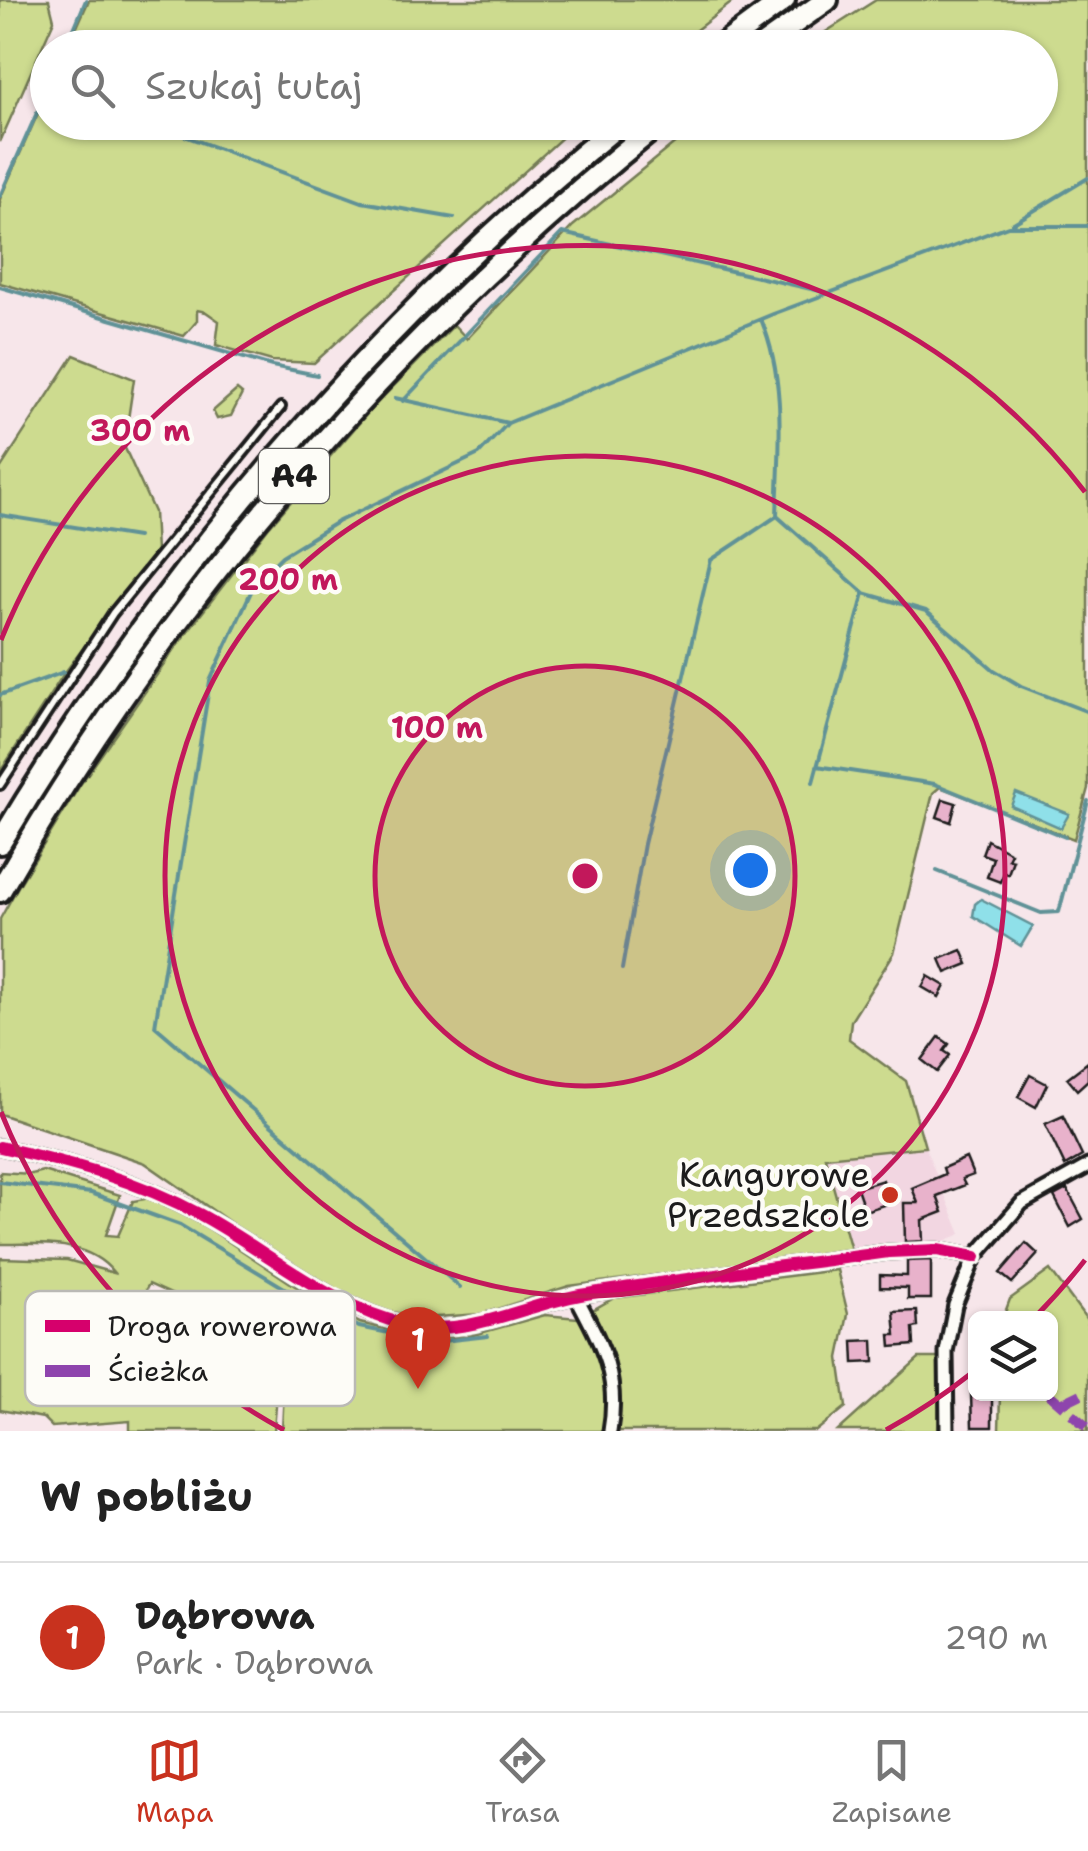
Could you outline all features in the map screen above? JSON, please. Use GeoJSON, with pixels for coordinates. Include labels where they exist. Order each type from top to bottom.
{"type":"FeatureCollection","features":[{"type":"Feature","properties":{"kind":"highway"},"geometry":{"type":"LineString","coordinates":[[743,30],[784,0]]}},
{"type":"Feature","properties":{"kind":"highway"},"geometry":{"type":"LineString","coordinates":[[785,30],[828,0]]}},
{"type":"Feature","properties":{"kind":"highway","name":"A4"},"geometry":{"type":"LineString","coordinates":[[0,843],[126,648],[276,459],[348,378],[452,273],[602,140]]}},
{"type":"Feature","properties":{"kind":"highway","name":"A4"},"geometry":{"type":"LineString","coordinates":[[0,891],[72,773],[148,661],[282,489],[466,292],[639,140]]}},
{"type":"Feature","properties":{"kind":"street"},"geometry":{"type":"LineString","coordinates":[[0,1146],[95,1170],[151,1190],[206,1218],[323,1291]]}},
{"type":"Feature","properties":{"kind":"street"},"geometry":{"type":"LineString","coordinates":[[948,1431],[946,1352],[955,1305],[975,1257],[1022,1203],[1088,1166]]}},
{"type":"Feature","properties":{"kind":"street"},"geometry":{"type":"LineString","coordinates":[[355,1308],[411,1326],[477,1322],[576,1296],[889,1252],[937,1250],[975,1257]]}},
{"type":"Feature","properties":{"kind":"street"},"geometry":{"type":"LineString","coordinates":[[576,1296],[606,1354],[614,1385],[610,1431]]}},
{"type":"Feature","properties":{"kind":"lane"},"geometry":{"type":"LineString","coordinates":[[0,784],[113,614],[281,406]]}},
{"type":"Feature","properties":{"kind":"shaded area","name":"Kangurowe Przedszkole"},"geometry":{"type":"Polygon","coordinates":[[[925,1147],[961,1234],[937,1244],[905,1243],[851,1250],[824,1157],[925,1147]]]}},
{"type":"Feature","properties":{"kind":"green space"},"geometry":{"type":"Polygon","coordinates":[[[0,0],[49,0],[54,20],[50,30],[30,30],[30,74],[0,142],[0,0]]]}},
{"type":"Feature","properties":{"kind":"green space"},"geometry":{"type":"Polygon","coordinates":[[[89,0],[735,0],[696,30],[76,30],[89,0]]]}},
{"type":"Feature","properties":{"kind":"green space"},"geometry":{"type":"Polygon","coordinates":[[[876,0],[1088,0],[1088,788],[1074,839],[940,787],[933,793],[894,953],[851,1021],[849,1039],[906,1081],[925,1147],[825,1157],[851,1250],[569,1286],[481,1314],[422,1318],[382,1310],[355,1298],[355,1291],[340,1291],[270,1250],[145,1163],[0,1114],[0,919],[19,885],[80,785],[184,636],[268,528],[374,406],[454,325],[467,339],[573,226],[678,140],[1058,140],[1058,30],[829,30],[876,0]]]}},
{"type":"Feature","properties":{"kind":"green space"},"geometry":{"type":"Polygon","coordinates":[[[30,131],[30,140],[559,140],[314,363],[272,361],[216,345],[219,321],[206,312],[197,310],[197,321],[184,336],[0,283],[0,199],[30,131]]]}},
{"type":"Feature","properties":{"kind":"green space"},"geometry":{"type":"Polygon","coordinates":[[[74,355],[134,379],[124,446],[154,512],[156,551],[63,675],[0,772],[0,469],[74,355]]]}},
{"type":"Feature","properties":{"kind":"green space"},"geometry":{"type":"Polygon","coordinates":[[[237,390],[242,394],[231,416],[217,419],[213,411],[237,390]]]}},
{"type":"Feature","properties":{"kind":"green space"},"geometry":{"type":"Polygon","coordinates":[[[43,1171],[120,1195],[106,1235],[118,1236],[133,1201],[150,1198],[205,1226],[302,1291],[164,1291],[149,1284],[147,1291],[25,1291],[25,1406],[276,1406],[274,1431],[130,1431],[130,1421],[52,1427],[43,1418],[0,1410],[0,1258],[67,1260],[114,1273],[91,1254],[77,1249],[0,1244],[0,1172],[43,1171]]]}},
{"type":"Feature","properties":{"kind":"green space"},"geometry":{"type":"Polygon","coordinates":[[[837,1270],[848,1314],[839,1358],[846,1407],[816,1431],[282,1431],[283,1406],[355,1406],[355,1320],[415,1336],[466,1337],[545,1315],[578,1318],[614,1298],[837,1270]]]}},
{"type":"Feature","properties":{"kind":"green space"},"geometry":{"type":"Polygon","coordinates":[[[1050,1270],[1088,1321],[1088,1431],[999,1431],[1000,1401],[1058,1401],[1058,1311],[1006,1311],[1010,1299],[1050,1270]]]}},
{"type":"Feature","properties":{"kind":"green space"},"geometry":{"type":"Polygon","coordinates":[[[919,1358],[941,1358],[938,1431],[838,1431],[919,1358]]]}},
{"type":"Feature","properties":{"kind":"water"},"geometry":{"type":"Polygon","coordinates":[[[1016,793],[1069,814],[1061,828],[1011,806],[1016,793]]]}},
{"type":"Feature","properties":{"kind":"water"},"geometry":{"type":"Polygon","coordinates":[[[981,899],[1033,926],[1021,946],[973,916],[975,904],[981,899]]]}},
{"type":"Feature","properties":{"kind":"building"},"geometry":{"type":"Polygon","coordinates":[[[943,799],[956,803],[951,822],[937,817],[943,799]]]}},
{"type":"Feature","properties":{"kind":"building"},"geometry":{"type":"Polygon","coordinates":[[[987,840],[1011,853],[1008,874],[1004,873],[1000,882],[987,877],[993,858],[982,854],[987,840]]]}},
{"type":"Feature","properties":{"kind":"building"},"geometry":{"type":"Polygon","coordinates":[[[962,950],[968,964],[946,973],[940,959],[962,950]]]}},
{"type":"Feature","properties":{"kind":"building"},"geometry":{"type":"Polygon","coordinates":[[[928,976],[945,986],[939,997],[922,987],[928,976]]]}},
{"type":"Feature","properties":{"kind":"building"},"geometry":{"type":"Polygon","coordinates":[[[939,1037],[949,1044],[944,1051],[950,1055],[937,1072],[922,1060],[939,1037]]]}},
{"type":"Feature","properties":{"kind":"building"},"geometry":{"type":"Polygon","coordinates":[[[1088,1062],[1088,1080],[1077,1090],[1067,1078],[1088,1062]]]}},
{"type":"Feature","properties":{"kind":"building"},"geometry":{"type":"Polygon","coordinates":[[[1030,1075],[1047,1084],[1036,1107],[1018,1097],[1030,1075]]]}},
{"type":"Feature","properties":{"kind":"building"},"geometry":{"type":"Polygon","coordinates":[[[1063,1116],[1082,1156],[1065,1166],[1045,1124],[1063,1116]]]}},
{"type":"Feature","properties":{"kind":"building"},"geometry":{"type":"Polygon","coordinates":[[[966,1158],[973,1175],[962,1179],[965,1185],[937,1196],[943,1212],[922,1220],[923,1241],[905,1242],[904,1203],[918,1203],[912,1188],[945,1174],[943,1168],[966,1158]]]}},
{"type":"Feature","properties":{"kind":"building"},"geometry":{"type":"Polygon","coordinates":[[[883,1180],[890,1203],[865,1211],[857,1188],[883,1180]]]}},
{"type":"Feature","properties":{"kind":"building"},"geometry":{"type":"Polygon","coordinates":[[[1067,1189],[1083,1219],[1070,1227],[1054,1196],[1067,1189]]]}},
{"type":"Feature","properties":{"kind":"building"},"geometry":{"type":"Polygon","coordinates":[[[1026,1243],[1038,1254],[1012,1283],[1000,1273],[1026,1243]]]}},
{"type":"Feature","properties":{"kind":"building"},"geometry":{"type":"Polygon","coordinates":[[[931,1260],[931,1299],[908,1299],[908,1288],[880,1287],[880,1275],[907,1276],[907,1261],[931,1260]]]}},
{"type":"Feature","properties":{"kind":"building"},"geometry":{"type":"Polygon","coordinates":[[[917,1311],[914,1345],[891,1347],[890,1335],[896,1335],[894,1312],[917,1311]]]}},
{"type":"Feature","properties":{"kind":"building"},"geometry":{"type":"Polygon","coordinates":[[[873,1340],[874,1362],[854,1363],[853,1341],[873,1340]]]}},
{"type":"Feature","properties":{"kind":"building"},"geometry":{"type":"Polygon","coordinates":[[[971,1401],[992,1401],[992,1427],[972,1427],[971,1401]]]}},
{"type":"Feature","properties":{"kind":"waterway"},"geometry":{"type":"LineString","coordinates":[[74,30],[86,0]]}},
{"type":"Feature","properties":{"kind":"waterway"},"geometry":{"type":"LineString","coordinates":[[0,196],[30,128]]}},
{"type":"Feature","properties":{"kind":"waterway"},"geometry":{"type":"LineString","coordinates":[[195,140],[362,202],[454,218]]}},
{"type":"Feature","properties":{"kind":"waterway"},"geometry":{"type":"LineString","coordinates":[[1012,224],[1088,178]]}},
{"type":"Feature","properties":{"kind":"waterway"},"geometry":{"type":"LineString","coordinates":[[460,1287],[155,1026],[210,681],[255,583],[282,556],[337,522],[479,454],[508,423],[773,314],[1008,226],[1088,226]]}},
{"type":"Feature","properties":{"kind":"waterway"},"geometry":{"type":"LineString","coordinates":[[403,401],[562,233],[829,293]]}},
{"type":"Feature","properties":{"kind":"waterway"},"geometry":{"type":"LineString","coordinates":[[0,287],[272,366],[317,375]]}},
{"type":"Feature","properties":{"kind":"waterway"},"geometry":{"type":"LineString","coordinates":[[761,319],[778,391],[777,516]]}},
{"type":"Feature","properties":{"kind":"waterway"},"geometry":{"type":"LineString","coordinates":[[395,398],[508,423]]}},
{"type":"Feature","properties":{"kind":"waterway"},"geometry":{"type":"LineString","coordinates":[[0,515],[137,537]]}},
{"type":"Feature","properties":{"kind":"waterway"},"geometry":{"type":"LineString","coordinates":[[777,516],[864,593],[926,611],[994,670],[1021,686],[1088,712]]}},
{"type":"Feature","properties":{"kind":"waterway"},"geometry":{"type":"LineString","coordinates":[[622,969],[644,844],[711,560],[777,516]]}},
{"type":"Feature","properties":{"kind":"waterway"},"geometry":{"type":"LineString","coordinates":[[813,782],[864,593]]}},
{"type":"Feature","properties":{"kind":"waterway"},"geometry":{"type":"LineString","coordinates":[[0,695],[64,672]]}},
{"type":"Feature","properties":{"kind":"waterway"},"geometry":{"type":"LineString","coordinates":[[817,766],[935,784],[1065,837]]}},
{"type":"Feature","properties":{"kind":"waterway"},"geometry":{"type":"LineString","coordinates":[[937,871],[1041,913],[1059,912],[1088,801]]}},
{"type":"Feature","properties":{"kind":"waterway"},"geometry":{"type":"LineString","coordinates":[[0,1182],[91,1193],[180,1225],[289,1291]]}},
{"type":"Feature","properties":{"kind":"waterway"},"geometry":{"type":"LineString","coordinates":[[355,1325],[434,1342],[488,1336]]}},
{"type":"Feature","properties":{"kind":"marked path"},"geometry":{"type":"LineString","coordinates":[[1063,1403],[1088,1391]]}},
{"type":"Feature","properties":{"kind":"marked path"},"geometry":{"type":"LineString","coordinates":[[1057,1401],[1088,1428]]}},
{"type":"Feature","properties":{"kind":"cycle path"},"geometry":{"type":"LineString","coordinates":[[0,1147],[78,1166],[153,1192],[227,1230],[324,1291]]}},
{"type":"Feature","properties":{"kind":"cycle path"},"geometry":{"type":"LineString","coordinates":[[355,1307],[408,1325],[452,1327],[580,1295],[889,1252],[937,1250],[975,1257]]}},
{"type":"Feature","properties":{"kind":"place","name":"Kangurowe Przedszkole"},"geometry":{"type":"Point","coordinates":[890,1195]}},
{"type":"Feature","properties":{"kind":"place","name":"Dąbrowa"},"geometry":{"type":"Point","coordinates":[418,1389]}}]}
